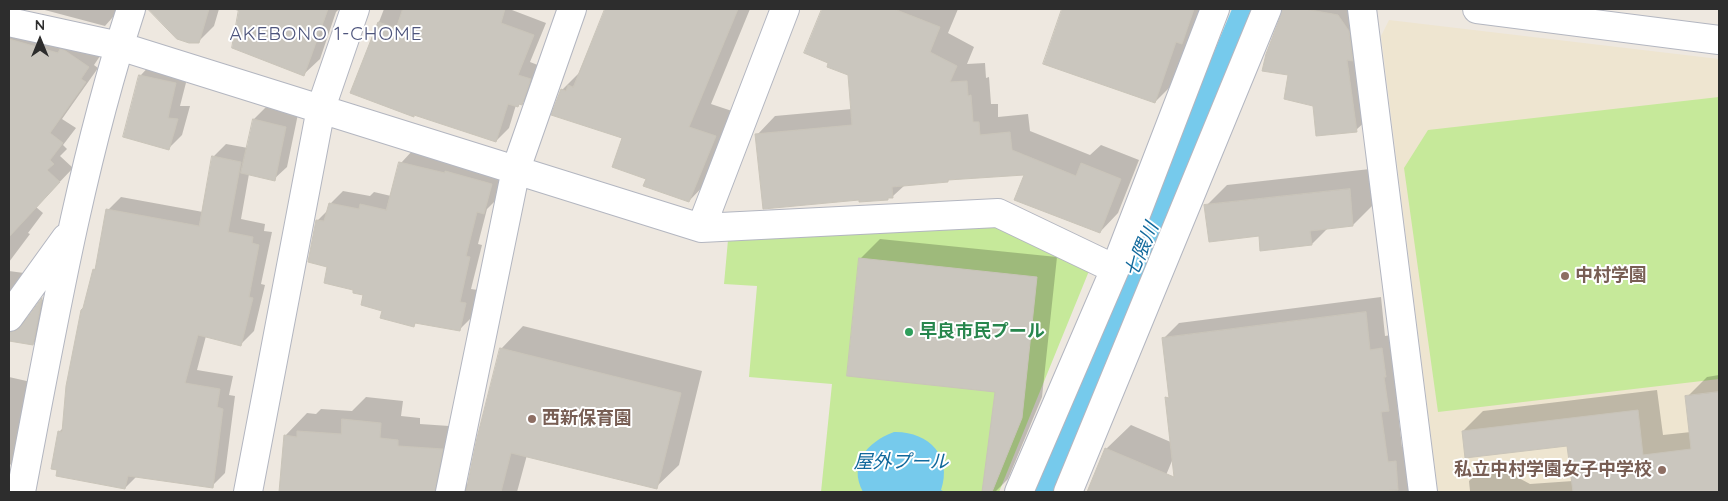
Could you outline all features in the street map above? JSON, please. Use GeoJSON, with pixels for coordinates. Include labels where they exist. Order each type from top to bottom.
{"type":"FeatureCollection","features":[{"type":"Feature","properties":{"kind":"street"},"geometry":{"type":"LineString","coordinates":[[21,492],[71,231],[118,46],[131,9]]}},
{"type":"Feature","properties":{"kind":"street"},"geometry":{"type":"LineString","coordinates":[[248,492],[321,108],[356,9]]}},
{"type":"Feature","properties":{"kind":"street"},"geometry":{"type":"LineString","coordinates":[[450,492],[516,169],[572,9]]}},
{"type":"Feature","properties":{"kind":"street"},"geometry":{"type":"LineString","coordinates":[[701,228],[785,9]]}},
{"type":"Feature","properties":{"kind":"street"},"geometry":{"type":"LineString","coordinates":[[1019,492],[1115,269],[1214,9]]}},
{"type":"Feature","properties":{"kind":"street"},"geometry":{"type":"LineString","coordinates":[[1068,492],[1267,9]]}},
{"type":"Feature","properties":{"kind":"street"},"geometry":{"type":"LineString","coordinates":[[1362,9],[1423,492]]}},
{"type":"Feature","properties":{"kind":"street"},"geometry":{"type":"LineString","coordinates":[[1477,9],[1719,40]]}},
{"type":"Feature","properties":{"kind":"street"},"geometry":{"type":"LineString","coordinates":[[9,22],[118,46],[701,228],[998,213],[1115,269]]}},
{"type":"Feature","properties":{"kind":"street"},"geometry":{"type":"LineString","coordinates":[[9,317],[71,231]]}},
{"type":"Feature","properties":{"kind":"shaded area","name":"中村学園"},"geometry":{"type":"Polygon","coordinates":[[[1389,20],[1719,59],[1719,492],[1438,492],[1381,36],[1389,20]]]}},
{"type":"Feature","properties":{"kind":"green space","name":"中村学園"},"geometry":{"type":"Polygon","coordinates":[[[1719,97],[1719,379],[1438,412],[1404,168],[1428,130],[1719,97]]]}},
{"type":"Feature","properties":{"kind":"green space","name":"早良市民プール"},"geometry":{"type":"Polygon","coordinates":[[[988,224],[1089,271],[999,492],[821,492],[832,384],[749,377],[757,286],[724,284],[728,240],[988,224]]]}},
{"type":"Feature","properties":{"kind":"water","name":"七隈川"},"geometry":{"type":"Polygon","coordinates":[[[1232,9],[1258,9],[1054,492],[1029,492],[1232,9]]]}},
{"type":"Feature","properties":{"kind":"water","name":"屋外プール"},"geometry":{"type":"Polygon","coordinates":[[[894,432],[917,436],[935,448],[944,466],[941,490],[945,492],[863,492],[858,472],[859,463],[863,455],[868,448],[884,436],[894,432]]]}},
{"type":"Feature","properties":{"kind":"building"},"geometry":{"type":"Polygon","coordinates":[[[148,9],[209,9],[199,43],[189,43],[177,39],[148,9]]]}},
{"type":"Feature","properties":{"kind":"building"},"geometry":{"type":"Polygon","coordinates":[[[239,9],[328,9],[304,76],[232,48],[239,9]]]}},
{"type":"Feature","properties":{"kind":"building"},"geometry":{"type":"Polygon","coordinates":[[[403,9],[505,9],[501,23],[534,35],[518,75],[531,79],[522,105],[519,104],[518,107],[508,104],[496,142],[414,115],[414,117],[350,93],[378,22],[396,28],[403,9]]]}},
{"type":"Feature","properties":{"kind":"building"},"geometry":{"type":"Polygon","coordinates":[[[605,9],[738,9],[689,127],[716,136],[689,202],[643,186],[646,179],[612,167],[622,138],[551,115],[561,89],[566,91],[568,85],[573,87],[605,9]]]}},
{"type":"Feature","properties":{"kind":"building"},"geometry":{"type":"Polygon","coordinates":[[[822,9],[894,9],[940,27],[930,52],[957,66],[950,82],[967,81],[968,96],[971,95],[973,122],[979,122],[980,135],[1010,132],[1012,150],[1076,176],[1081,163],[1121,179],[1100,233],[1014,200],[1024,175],[948,180],[948,182],[892,187],[893,198],[888,198],[888,200],[859,202],[859,200],[763,209],[755,134],[852,125],[848,75],[827,67],[828,63],[804,53],[822,9]]]}},
{"type":"Feature","properties":{"kind":"building"},"geometry":{"type":"Polygon","coordinates":[[[1062,9],[1194,9],[1182,44],[1176,42],[1155,103],[1043,64],[1062,9]]]}},
{"type":"Feature","properties":{"kind":"building"},"geometry":{"type":"Polygon","coordinates":[[[1282,9],[1305,9],[1338,15],[1349,31],[1353,61],[1347,60],[1357,132],[1316,136],[1313,106],[1284,99],[1288,75],[1262,71],[1282,9]]]}},
{"type":"Feature","properties":{"kind":"building"},"geometry":{"type":"Polygon","coordinates":[[[9,39],[58,53],[60,49],[64,50],[89,67],[81,79],[86,82],[50,133],[63,143],[50,160],[54,164],[47,170],[60,182],[9,237],[9,39]]]}},
{"type":"Feature","properties":{"kind":"building"},"geometry":{"type":"Polygon","coordinates":[[[139,75],[176,83],[168,118],[178,119],[169,150],[123,137],[139,75]]]}},
{"type":"Feature","properties":{"kind":"building"},"geometry":{"type":"Polygon","coordinates":[[[253,119],[286,127],[275,181],[241,173],[253,119]]]}},
{"type":"Feature","properties":{"kind":"building"},"geometry":{"type":"Polygon","coordinates":[[[212,156],[241,162],[228,232],[253,237],[252,243],[259,245],[249,297],[253,298],[241,346],[198,335],[185,383],[220,389],[217,407],[223,409],[213,488],[128,476],[125,489],[56,476],[57,470],[51,469],[58,431],[62,432],[66,386],[81,310],[93,269],[95,270],[106,209],[199,226],[212,156]]]}},
{"type":"Feature","properties":{"kind":"building"},"geometry":{"type":"Polygon","coordinates":[[[399,162],[445,173],[445,171],[492,184],[484,214],[477,212],[466,256],[470,257],[460,302],[466,303],[460,331],[415,323],[414,327],[380,318],[382,311],[361,305],[363,295],[353,293],[353,290],[324,283],[327,267],[308,262],[316,220],[324,221],[329,203],[359,209],[360,204],[386,210],[399,162]]]}},
{"type":"Feature","properties":{"kind":"building"},"geometry":{"type":"Polygon","coordinates":[[[1350,189],[1353,226],[1310,231],[1312,245],[1260,251],[1259,236],[1209,242],[1204,205],[1350,189]]]}},
{"type":"Feature","properties":{"kind":"building"},"geometry":{"type":"Polygon","coordinates":[[[859,258],[1037,277],[1022,418],[992,492],[982,492],[995,392],[847,376],[859,258]]]}},
{"type":"Feature","properties":{"kind":"building"},"geometry":{"type":"Polygon","coordinates":[[[42,298],[33,345],[9,341],[9,332],[16,331],[21,326],[42,298]]]}},
{"type":"Feature","properties":{"kind":"building"},"geometry":{"type":"Polygon","coordinates":[[[1366,312],[1370,350],[1382,348],[1389,411],[1381,412],[1388,462],[1396,461],[1398,490],[1361,492],[1087,492],[1105,448],[1174,477],[1165,397],[1169,398],[1162,338],[1366,312]]]}},
{"type":"Feature","properties":{"kind":"building"},"geometry":{"type":"Polygon","coordinates":[[[500,348],[681,393],[657,489],[511,453],[501,492],[466,492],[477,438],[500,348]]]}},
{"type":"Feature","properties":{"kind":"building"},"geometry":{"type":"Polygon","coordinates":[[[1719,392],[1719,492],[1573,492],[1567,446],[1465,458],[1462,431],[1638,410],[1643,455],[1691,449],[1685,396],[1719,392]]]}},
{"type":"Feature","properties":{"kind":"building"},"geometry":{"type":"Polygon","coordinates":[[[342,419],[381,423],[380,438],[398,440],[398,446],[443,449],[435,492],[279,492],[284,435],[297,437],[297,431],[341,434],[342,419]]]}},
{"type":"Feature","properties":{"kind":"place","name":"中村学園"},"geometry":{"type":"Point","coordinates":[1565,276]}},
{"type":"Feature","properties":{"kind":"place","name":"早良市民プール"},"geometry":{"type":"Point","coordinates":[909,332]}},
{"type":"Feature","properties":{"kind":"place","name":"西新保育園"},"geometry":{"type":"Point","coordinates":[532,419]}},
{"type":"Feature","properties":{"kind":"place","name":"私立中村学園女子中学校"},"geometry":{"type":"Point","coordinates":[1662,470]}},
{"type":"Feature","properties":{"kind":"district","name":"AKEBONO 1-CHOME"},"geometry":{"type":"Point","coordinates":[326,34]}}]}
